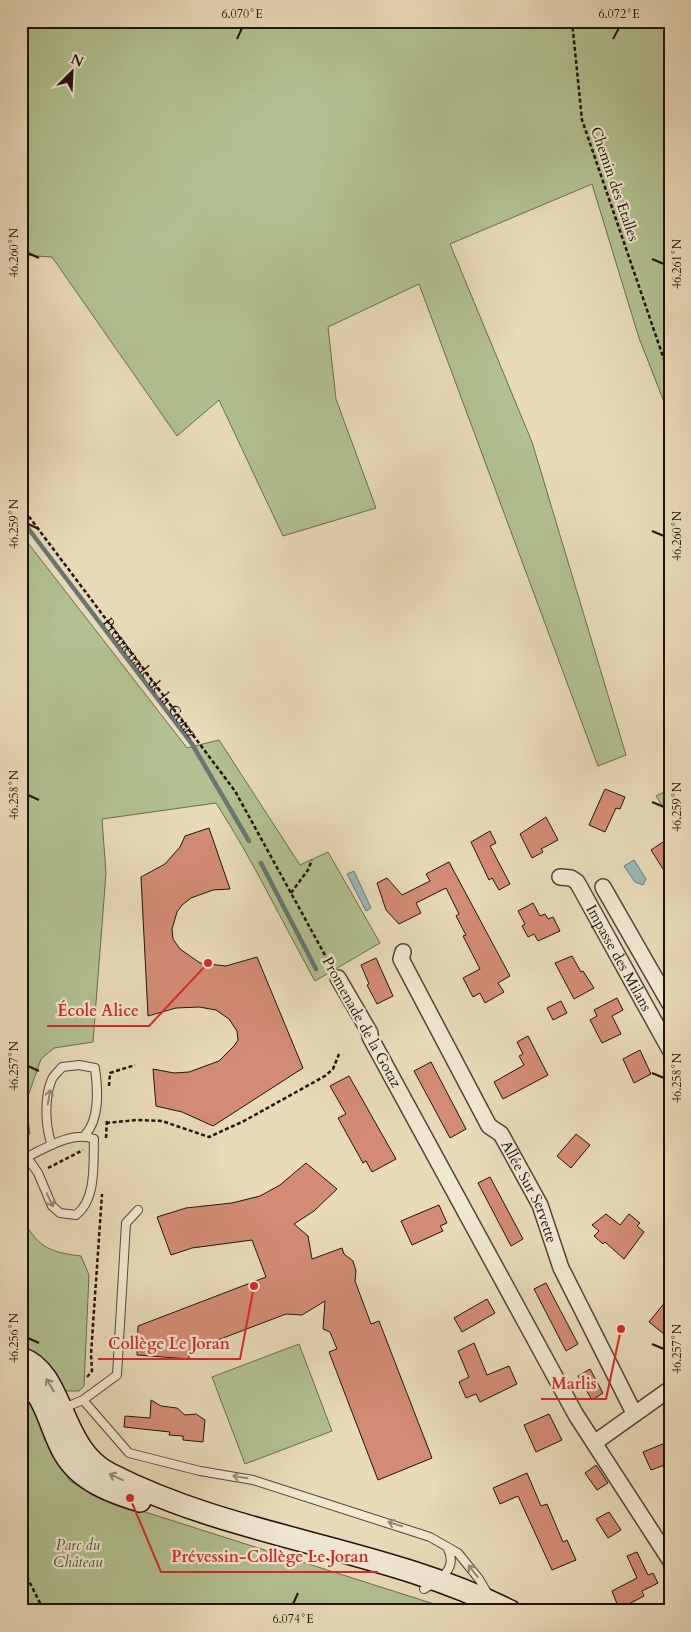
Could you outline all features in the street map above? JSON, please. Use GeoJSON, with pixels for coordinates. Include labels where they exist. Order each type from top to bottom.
{"type":"FeatureCollection","features":[{"type":"Feature","properties":{"kind":"main road"},"geometry":{"type":"LineString","coordinates":[[21,1358],[28,1360],[40,1370],[50,1384],[54,1411]]}},
{"type":"Feature","properties":{"kind":"main road"},"geometry":{"type":"LineString","coordinates":[[21,1377],[54,1411],[84,1453],[111,1475],[213,1516],[357,1555],[485,1606],[510,1611]]}},
{"type":"Feature","properties":{"kind":"street","name":"Impasse des Milans"},"geometry":{"type":"LineString","coordinates":[[560,877],[570,878],[577,882],[670,1050]]}},
{"type":"Feature","properties":{"kind":"street"},"geometry":{"type":"LineString","coordinates":[[603,886],[670,1004]]}},
{"type":"Feature","properties":{"kind":"street","name":"Allée Sur Servette"},"geometry":{"type":"LineString","coordinates":[[403,952],[401,959],[489,1126],[501,1134],[540,1204],[561,1268],[634,1413]]}},
{"type":"Feature","properties":{"kind":"street","name":"Promenade de la Gotaz"},"geometry":{"type":"LineString","coordinates":[[338,978],[370,1033],[370,1037],[576,1415],[670,1560]]}},
{"type":"Feature","properties":{"kind":"street"},"geometry":{"type":"LineString","coordinates":[[594,1443],[670,1389]]}},
{"type":"Feature","properties":{"kind":"lane"},"geometry":{"type":"LineString","coordinates":[[52,1145],[46,1130],[46,1111],[52,1080],[62,1067],[79,1065],[94,1068],[97,1087],[92,1127],[84,1135],[52,1145],[24,1158],[38,1172],[52,1206],[60,1213],[76,1215],[85,1208],[90,1194],[94,1139],[84,1135]]}},
{"type":"Feature","properties":{"kind":"lane"},"geometry":{"type":"LineString","coordinates":[[54,1411],[83,1400],[117,1375],[126,1223],[138,1210]]}},
{"type":"Feature","properties":{"kind":"lane"},"geometry":{"type":"LineString","coordinates":[[83,1400],[129,1453],[200,1471],[253,1480],[430,1536],[448,1549],[458,1553],[468,1565],[489,1595],[485,1606]]}},
{"type":"Feature","properties":{"kind":"lane"},"geometry":{"type":"LineString","coordinates":[[431,1585],[450,1568],[451,1555],[448,1549]]}},
{"type":"Feature","properties":{"kind":"path","name":"Chemin des Etalles"},"geometry":{"type":"LineString","coordinates":[[572,21],[582,120],[670,377]]}},
{"type":"Feature","properties":{"kind":"path","name":"Promenade de la Gotaz"},"geometry":{"type":"LineString","coordinates":[[21,506],[235,791],[338,978]]}},
{"type":"Feature","properties":{"kind":"path"},"geometry":{"type":"LineString","coordinates":[[291,893],[308,870],[312,860]]}},
{"type":"Feature","properties":{"kind":"path"},"geometry":{"type":"LineString","coordinates":[[106,1122],[162,1121],[209,1137],[325,1076],[333,1069],[339,1054]]}},
{"type":"Feature","properties":{"kind":"path"},"geometry":{"type":"LineString","coordinates":[[109,1093],[110,1073],[135,1065]]}},
{"type":"Feature","properties":{"kind":"path"},"geometry":{"type":"LineString","coordinates":[[21,1180],[94,1145],[106,1143],[107,1113]]}},
{"type":"Feature","properties":{"kind":"path"},"geometry":{"type":"LineString","coordinates":[[87,1377],[92,1371],[91,1354],[102,1193]]}},
{"type":"Feature","properties":{"kind":"path"},"geometry":{"type":"LineString","coordinates":[[21,1565],[44,1611]]}},
{"type":"Feature","properties":{"kind":"green space"},"geometry":{"type":"Polygon","coordinates":[[[21,21],[670,21],[670,417],[639,338],[592,184],[450,244],[532,442],[626,755],[598,766],[419,284],[328,327],[336,399],[376,508],[283,536],[219,400],[177,436],[52,257],[21,255],[21,21]]]}},
{"type":"Feature","properties":{"kind":"green space"},"geometry":{"type":"Polygon","coordinates":[[[21,534],[187,748],[219,740],[300,865],[328,852],[380,943],[315,981],[255,869],[216,803],[102,819],[106,873],[93,1042],[54,1048],[41,1059],[26,1102],[30,1134],[21,1138],[21,534]]]}},
{"type":"Feature","properties":{"kind":"green space"},"geometry":{"type":"Polygon","coordinates":[[[670,789],[670,818],[656,796],[670,789]]]}},
{"type":"Feature","properties":{"kind":"green space"},"geometry":{"type":"Polygon","coordinates":[[[21,1216],[32,1234],[44,1246],[60,1252],[81,1256],[89,1275],[84,1386],[79,1391],[66,1391],[59,1387],[21,1352],[21,1216]]]}},
{"type":"Feature","properties":{"kind":"green space"},"geometry":{"type":"Polygon","coordinates":[[[299,1344],[332,1431],[245,1464],[212,1377],[299,1344]]]}},
{"type":"Feature","properties":{"kind":"green space","name":"Parc du Château"},"geometry":{"type":"Polygon","coordinates":[[[21,1386],[69,1480],[95,1496],[456,1611],[21,1611],[21,1386]]]}},
{"type":"Feature","properties":{"kind":"water"},"geometry":{"type":"Polygon","coordinates":[[[634,860],[646,879],[643,885],[635,882],[624,866],[634,860]]]}},
{"type":"Feature","properties":{"kind":"water"},"geometry":{"type":"Polygon","coordinates":[[[354,871],[371,908],[366,911],[347,874],[354,871]]]}},
{"type":"Feature","properties":{"kind":"building"},"geometry":{"type":"Polygon","coordinates":[[[605,789],[625,797],[620,809],[616,808],[605,832],[589,825],[605,789]]]}},
{"type":"Feature","properties":{"kind":"building"},"geometry":{"type":"Polygon","coordinates":[[[546,817],[558,840],[541,849],[543,852],[532,858],[520,834],[546,817]]]}},
{"type":"Feature","properties":{"kind":"building"},"geometry":{"type":"Polygon","coordinates":[[[209,828],[230,889],[213,890],[191,898],[182,905],[177,912],[172,929],[173,939],[180,949],[200,963],[226,966],[257,957],[303,1068],[213,1126],[182,1112],[156,1106],[153,1069],[174,1073],[189,1072],[219,1061],[238,1040],[237,1031],[229,1019],[216,1010],[199,1007],[176,1008],[148,1016],[141,877],[165,864],[180,847],[185,836],[209,828]]]}},
{"type":"Feature","properties":{"kind":"building"},"geometry":{"type":"Polygon","coordinates":[[[490,831],[496,843],[490,846],[510,884],[499,890],[492,878],[489,880],[471,842],[490,831]]]}},
{"type":"Feature","properties":{"kind":"building"},"geometry":{"type":"Polygon","coordinates":[[[666,840],[670,847],[670,880],[651,850],[666,840]]]}},
{"type":"Feature","properties":{"kind":"building"},"geometry":{"type":"Polygon","coordinates":[[[449,862],[510,976],[498,983],[504,992],[485,1003],[480,993],[473,997],[463,978],[480,969],[463,936],[466,935],[456,916],[459,914],[446,888],[416,903],[421,913],[399,924],[386,910],[377,883],[387,878],[402,895],[430,881],[426,874],[449,862]]]}},
{"type":"Feature","properties":{"kind":"building"},"geometry":{"type":"Polygon","coordinates":[[[533,903],[540,916],[545,914],[548,919],[553,917],[560,931],[538,941],[534,934],[528,937],[522,926],[525,924],[518,911],[533,903]]]}},
{"type":"Feature","properties":{"kind":"building"},"geometry":{"type":"Polygon","coordinates":[[[572,956],[581,972],[583,971],[594,988],[574,999],[555,963],[572,956]]]}},
{"type":"Feature","properties":{"kind":"building"},"geometry":{"type":"Polygon","coordinates":[[[376,958],[393,996],[377,1004],[367,985],[369,984],[361,965],[376,958]]]}},
{"type":"Feature","properties":{"kind":"building"},"geometry":{"type":"Polygon","coordinates":[[[617,998],[623,1010],[612,1016],[621,1034],[602,1043],[590,1020],[597,1016],[594,1010],[617,998]]]}},
{"type":"Feature","properties":{"kind":"building"},"geometry":{"type":"Polygon","coordinates":[[[561,1001],[567,1013],[553,1020],[547,1008],[561,1001]]]}},
{"type":"Feature","properties":{"kind":"building"},"geometry":{"type":"Polygon","coordinates":[[[528,1036],[548,1075],[503,1099],[494,1082],[524,1065],[519,1056],[523,1054],[517,1042],[528,1036]]]}},
{"type":"Feature","properties":{"kind":"building"},"geometry":{"type":"Polygon","coordinates":[[[640,1050],[651,1074],[634,1083],[623,1059],[640,1050]]]}},
{"type":"Feature","properties":{"kind":"building"},"geometry":{"type":"Polygon","coordinates":[[[431,1062],[466,1129],[450,1138],[414,1071],[431,1062]]]}},
{"type":"Feature","properties":{"kind":"building"},"geometry":{"type":"Polygon","coordinates":[[[349,1076],[396,1159],[372,1172],[366,1161],[363,1163],[338,1118],[346,1114],[330,1086],[349,1076]]]}},
{"type":"Feature","properties":{"kind":"building"},"geometry":{"type":"Polygon","coordinates":[[[576,1134],[590,1145],[571,1168],[557,1156],[576,1134]]]}},
{"type":"Feature","properties":{"kind":"building"},"geometry":{"type":"Polygon","coordinates":[[[306,1163],[337,1189],[314,1211],[294,1224],[308,1236],[312,1259],[342,1248],[344,1254],[353,1261],[356,1271],[355,1281],[371,1324],[379,1321],[432,1458],[378,1480],[329,1352],[337,1349],[330,1332],[323,1329],[325,1301],[302,1315],[286,1314],[189,1351],[189,1359],[137,1355],[138,1326],[266,1277],[252,1240],[192,1248],[171,1255],[157,1217],[186,1208],[232,1203],[260,1196],[280,1185],[306,1163]]]}},
{"type":"Feature","properties":{"kind":"building"},"geometry":{"type":"Polygon","coordinates":[[[490,1177],[523,1239],[511,1246],[478,1183],[490,1177]]]}},
{"type":"Feature","properties":{"kind":"building"},"geometry":{"type":"Polygon","coordinates":[[[439,1205],[447,1223],[440,1226],[443,1231],[412,1245],[401,1221],[439,1205]]]}},
{"type":"Feature","properties":{"kind":"building"},"geometry":{"type":"Polygon","coordinates":[[[606,1214],[620,1225],[629,1214],[640,1223],[637,1226],[644,1232],[624,1259],[605,1242],[603,1244],[594,1236],[599,1231],[592,1225],[606,1214]]]}},
{"type":"Feature","properties":{"kind":"building"},"geometry":{"type":"Polygon","coordinates":[[[546,1283],[578,1344],[566,1351],[534,1289],[546,1283]]]}},
{"type":"Feature","properties":{"kind":"building"},"geometry":{"type":"Polygon","coordinates":[[[670,1296],[670,1328],[664,1334],[649,1322],[670,1296]]]}},
{"type":"Feature","properties":{"kind":"building"},"geometry":{"type":"Polygon","coordinates":[[[487,1299],[495,1313],[462,1332],[454,1318],[487,1299]]]}},
{"type":"Feature","properties":{"kind":"building"},"geometry":{"type":"Polygon","coordinates":[[[474,1343],[487,1375],[509,1366],[517,1384],[480,1402],[476,1394],[466,1398],[459,1382],[469,1377],[458,1351],[474,1343]]]}},
{"type":"Feature","properties":{"kind":"building"},"geometry":{"type":"Polygon","coordinates":[[[590,1369],[603,1393],[592,1400],[578,1376],[590,1369]]]}},
{"type":"Feature","properties":{"kind":"building"},"geometry":{"type":"Polygon","coordinates":[[[151,1400],[161,1406],[177,1408],[185,1415],[196,1414],[205,1420],[203,1442],[183,1440],[183,1436],[169,1435],[170,1432],[124,1427],[125,1416],[150,1418],[151,1400]]]}},
{"type":"Feature","properties":{"kind":"building"},"geometry":{"type":"Polygon","coordinates":[[[549,1414],[562,1440],[536,1452],[524,1425],[549,1414]]]}},
{"type":"Feature","properties":{"kind":"building"},"geometry":{"type":"Polygon","coordinates":[[[670,1441],[670,1463],[651,1470],[643,1452],[670,1441]]]}},
{"type":"Feature","properties":{"kind":"building"},"geometry":{"type":"Polygon","coordinates":[[[596,1465],[608,1483],[597,1490],[585,1473],[596,1465]]]}},
{"type":"Feature","properties":{"kind":"building"},"geometry":{"type":"Polygon","coordinates":[[[527,1473],[541,1506],[547,1504],[563,1542],[567,1540],[576,1560],[552,1570],[518,1496],[500,1504],[493,1488],[527,1473]]]}},
{"type":"Feature","properties":{"kind":"building"},"geometry":{"type":"Polygon","coordinates":[[[609,1512],[621,1530],[608,1538],[596,1519],[609,1512]]]}},
{"type":"Feature","properties":{"kind":"building"},"geometry":{"type":"Polygon","coordinates":[[[637,1552],[648,1575],[653,1573],[658,1583],[642,1591],[644,1596],[619,1609],[612,1591],[637,1578],[627,1556],[637,1552]]]}},
{"type":"Feature","properties":{"kind":"waterway"},"geometry":{"type":"LineString","coordinates":[[21,519],[192,744],[249,841]]}},
{"type":"Feature","properties":{"kind":"waterway"},"geometry":{"type":"LineString","coordinates":[[261,863],[316,969]]}},
{"type":"Feature","properties":{"kind":"place","name":"École Alice"},"geometry":{"type":"Point","coordinates":[208,963]}},
{"type":"Feature","properties":{"kind":"place","name":"Collège Le Joran"},"geometry":{"type":"Point","coordinates":[254,1286]}},
{"type":"Feature","properties":{"kind":"place","name":"Marlis"},"geometry":{"type":"Point","coordinates":[621,1329]}},
{"type":"Feature","properties":{"kind":"place","name":"Prévessin-Collège Le Joran"},"geometry":{"type":"Point","coordinates":[130,1498]}}]}
